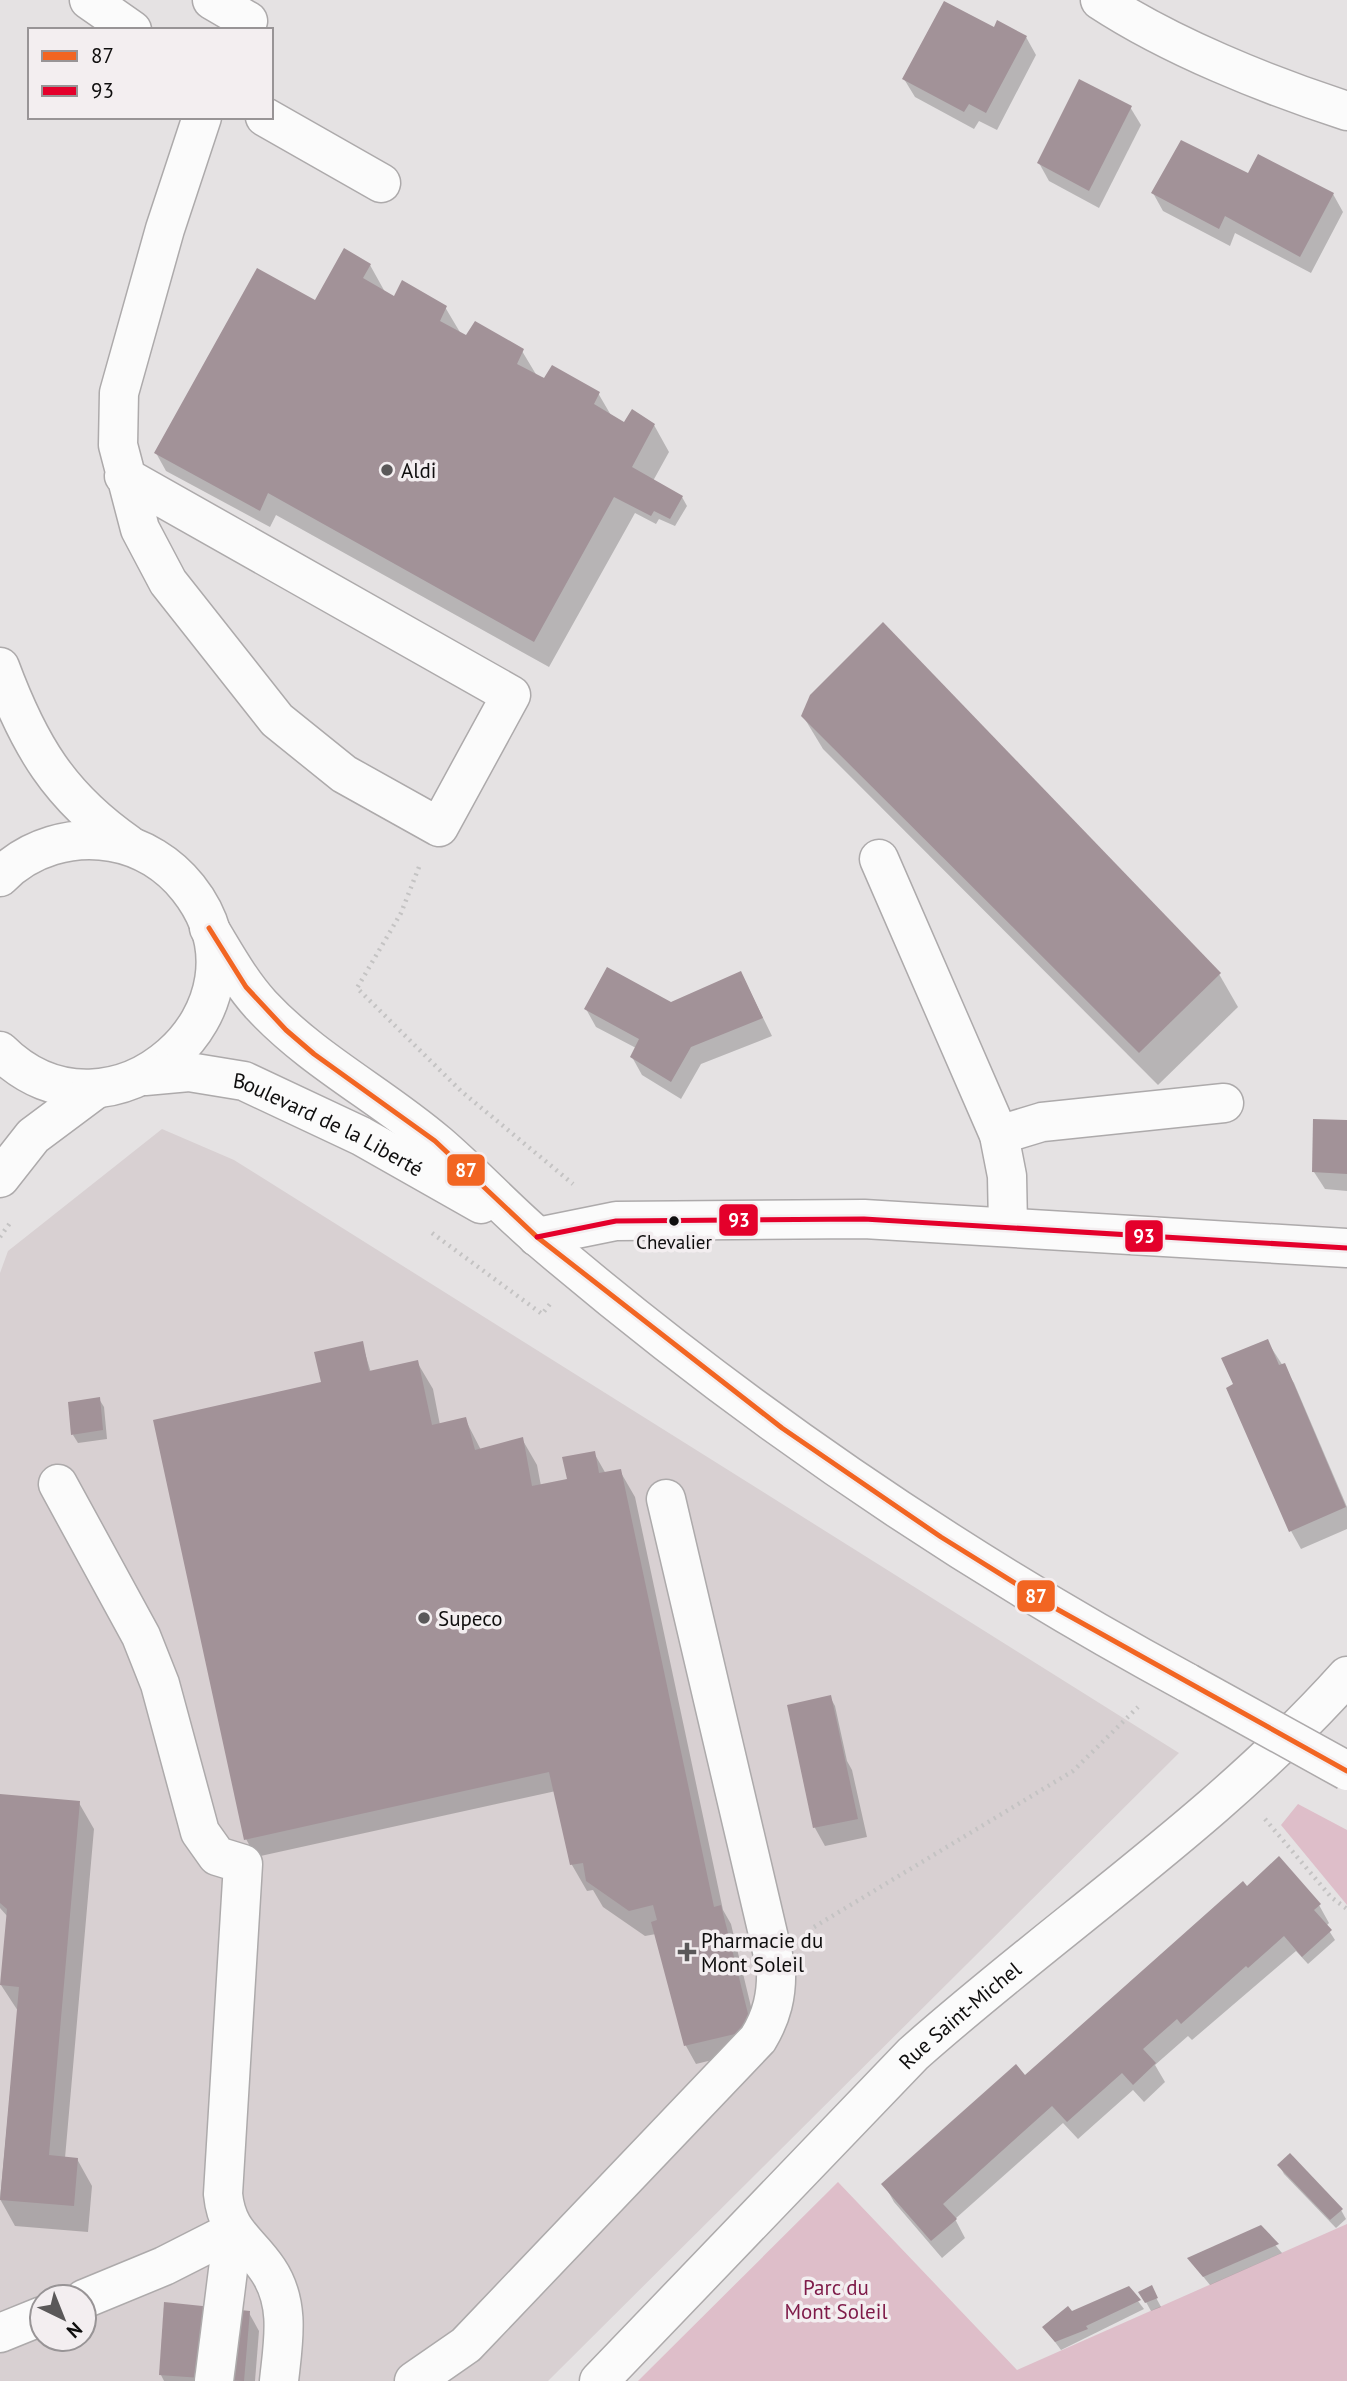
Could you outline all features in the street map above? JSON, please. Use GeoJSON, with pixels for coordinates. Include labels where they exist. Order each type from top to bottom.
{"type":"FeatureCollection","features":[{"type":"Feature","properties":{"kind":"main road"},"geometry":{"type":"LineString","coordinates":[[89,0],[129,28]]}},
{"type":"Feature","properties":{"kind":"main road"},"geometry":{"type":"LineString","coordinates":[[212,0],[250,17]]}},
{"type":"Feature","properties":{"kind":"main road"},"geometry":{"type":"LineString","coordinates":[[1100,0],[1139,24],[1239,70],[1347,111]]}},
{"type":"Feature","properties":{"kind":"main road"},"geometry":{"type":"LineString","coordinates":[[124,476],[511,695],[439,827],[344,774],[277,720],[168,582],[140,529],[124,476],[117,433],[120,393],[164,229],[201,119]]}},
{"type":"Feature","properties":{"kind":"main road"},"geometry":{"type":"LineString","coordinates":[[269,119],[381,183]]}},
{"type":"Feature","properties":{"kind":"main road"},"geometry":{"type":"LineString","coordinates":[[0,667],[41,755],[63,788],[82,809],[136,849],[158,860],[193,894],[209,928],[214,968],[210,994],[201,1020],[177,1052],[145,1076],[96,1089],[71,1088],[46,1081],[22,1069],[0,1051]]}},
{"type":"Feature","properties":{"kind":"main road"},"geometry":{"type":"LineString","coordinates":[[0,877],[28,855],[67,842],[95,839],[136,849]]}},
{"type":"Feature","properties":{"kind":"main road"},"geometry":{"type":"LineString","coordinates":[[879,859],[999,1135],[1007,1176],[1008,1226]]}},
{"type":"Feature","properties":{"kind":"main road","name":"Boulevard de la Liberté"},"geometry":{"type":"LineString","coordinates":[[209,928],[246,987],[286,1030],[314,1054],[435,1142],[537,1237],[710,1373],[904,1513],[1055,1608],[1347,1771]]}},
{"type":"Feature","properties":{"kind":"main road","name":"Boulevard de la Liberté"},"geometry":{"type":"LineString","coordinates":[[145,1076],[190,1072],[244,1081],[361,1136],[537,1237]]}},
{"type":"Feature","properties":{"kind":"main road"},"geometry":{"type":"LineString","coordinates":[[0,1178],[33,1136],[96,1089]]}},
{"type":"Feature","properties":{"kind":"main road"},"geometry":{"type":"LineString","coordinates":[[999,1135],[1042,1122],[1224,1103]]}},
{"type":"Feature","properties":{"kind":"main road"},"geometry":{"type":"LineString","coordinates":[[537,1237],[616,1221],[864,1219],[1347,1248]]}},
{"type":"Feature","properties":{"kind":"main road"},"geometry":{"type":"LineString","coordinates":[[58,1484],[141,1636],[160,1684],[200,1832],[217,1856],[243,1864],[223,2194],[225,2212],[233,2231],[268,2270],[282,2302],[284,2318],[279,2381]]}},
{"type":"Feature","properties":{"kind":"main road"},"geometry":{"type":"LineString","coordinates":[[414,2381],[466,2345],[758,2039],[769,2021],[777,1988],[772,1955],[666,1499]]}},
{"type":"Feature","properties":{"kind":"main road","name":"Rue Saint-Michel"},"geometry":{"type":"LineString","coordinates":[[599,2381],[913,2054],[969,2004],[1199,1821],[1238,1786],[1347,1676]]}},
{"type":"Feature","properties":{"kind":"main road"},"geometry":{"type":"LineString","coordinates":[[98,2293],[164,2266],[233,2231]]}},
{"type":"Feature","properties":{"kind":"main road"},"geometry":{"type":"LineString","coordinates":[[214,2381],[233,2231]]}},
{"type":"Feature","properties":{"kind":"main road"},"geometry":{"type":"LineString","coordinates":[[444,2381],[497,2312]]}},
{"type":"Feature","properties":{"kind":"main road"},"geometry":{"type":"LineString","coordinates":[[0,2333],[28,2322]]}},
{"type":"Feature","properties":{"kind":"path"},"geometry":{"type":"LineString","coordinates":[[401,913],[357,988],[461,1091],[574,1185]]}},
{"type":"Feature","properties":{"kind":"path"},"geometry":{"type":"LineString","coordinates":[[0,1237],[14,1218]]}},
{"type":"Feature","properties":{"kind":"path"},"geometry":{"type":"LineString","coordinates":[[431,1232],[542,1314]]}},
{"type":"Feature","properties":{"kind":"path"},"geometry":{"type":"LineString","coordinates":[[772,1955],[1073,1771],[1180,1679]]}},
{"type":"Feature","properties":{"kind":"path"},"geometry":{"type":"LineString","coordinates":[[1238,1786],[1331,1896],[1347,1909]]}},
{"type":"Feature","properties":{"kind":"shaded area"},"geometry":{"type":"Polygon","coordinates":[[[162,1129],[234,1160],[1179,1753],[548,2381],[0,2381],[0,1273],[8,1251],[162,1129]]]}},
{"type":"Feature","properties":{"kind":"green space"},"geometry":{"type":"Polygon","coordinates":[[[1298,1804],[1347,1830],[1347,1905],[1281,1825],[1298,1804]]]}},
{"type":"Feature","properties":{"kind":"green space","name":"Parc du Mont Soleil"},"geometry":{"type":"Polygon","coordinates":[[[838,2182],[1017,2370],[1347,2224],[1347,2381],[638,2381],[838,2182]]]}},
{"type":"Feature","properties":{"kind":"building"},"geometry":{"type":"Polygon","coordinates":[[[944,1],[994,27],[997,20],[1027,36],[986,113],[969,104],[964,112],[902,79],[944,1]]]}},
{"type":"Feature","properties":{"kind":"building"},"geometry":{"type":"Polygon","coordinates":[[[1079,79],[1132,106],[1089,191],[1037,163],[1079,79]]]}},
{"type":"Feature","properties":{"kind":"building"},"geometry":{"type":"Polygon","coordinates":[[[1181,140],[1248,173],[1258,154],[1334,193],[1300,257],[1225,216],[1219,229],[1151,193],[1181,140]]]}},
{"type":"Feature","properties":{"kind":"building","name":"Aldi"},"geometry":{"type":"Polygon","coordinates":[[[344,248],[371,264],[363,278],[394,296],[402,280],[447,306],[440,321],[466,335],[475,321],[524,349],[517,364],[544,378],[552,365],[600,392],[594,404],[624,422],[632,409],[655,424],[632,467],[683,496],[670,519],[654,511],[651,516],[614,497],[534,642],[268,493],[260,511],[154,453],[257,268],[315,300],[344,248]]]}},
{"type":"Feature","properties":{"kind":"building"},"geometry":{"type":"Polygon","coordinates":[[[883,622],[1221,973],[1139,1053],[801,716],[810,695],[883,622]]]}},
{"type":"Feature","properties":{"kind":"building"},"geometry":{"type":"Polygon","coordinates":[[[607,967],[671,1002],[741,971],[763,1018],[691,1047],[671,1082],[630,1057],[639,1039],[584,1009],[607,967]]]}},
{"type":"Feature","properties":{"kind":"building"},"geometry":{"type":"Polygon","coordinates":[[[1313,1119],[1347,1120],[1347,1174],[1312,1172],[1313,1119]]]}},
{"type":"Feature","properties":{"kind":"building"},"geometry":{"type":"Polygon","coordinates":[[[1268,1339],[1279,1365],[1285,1363],[1346,1507],[1289,1532],[1226,1388],[1233,1384],[1221,1358],[1268,1339]]]}},
{"type":"Feature","properties":{"kind":"building","name":"Supeco"},"geometry":{"type":"Polygon","coordinates":[[[363,1341],[369,1371],[418,1360],[432,1425],[466,1417],[475,1450],[523,1437],[532,1486],[567,1479],[562,1457],[595,1451],[599,1473],[621,1469],[714,1907],[721,1905],[752,2030],[684,2046],[651,1922],[657,1920],[653,1905],[629,1911],[586,1881],[583,1863],[570,1865],[549,1772],[244,1840],[153,1420],[321,1382],[314,1352],[363,1341]]]}},
{"type":"Feature","properties":{"kind":"building"},"geometry":{"type":"Polygon","coordinates":[[[100,1397],[103,1430],[71,1435],[68,1402],[100,1397]]]}},
{"type":"Feature","properties":{"kind":"building"},"geometry":{"type":"Polygon","coordinates":[[[831,1695],[858,1819],[813,1828],[787,1705],[831,1695]]]}},
{"type":"Feature","properties":{"kind":"building"},"geometry":{"type":"Polygon","coordinates":[[[0,1794],[80,1801],[49,2155],[78,2158],[74,2206],[0,2200],[19,1987],[0,1985],[7,1909],[0,1903],[0,1794]]]}},
{"type":"Feature","properties":{"kind":"building"},"geometry":{"type":"Polygon","coordinates":[[[1279,1856],[1321,1904],[1314,1910],[1332,1930],[1302,1957],[1284,1936],[1181,2024],[1177,2019],[1143,2049],[1156,2063],[1133,2085],[1122,2073],[1067,2122],[1052,2106],[943,2204],[957,2219],[931,2241],[881,2184],[1016,2064],[1025,2075],[1243,1881],[1247,1886],[1279,1856]]]}},
{"type":"Feature","properties":{"kind":"building"},"geometry":{"type":"Polygon","coordinates":[[[1290,2153],[1343,2209],[1330,2220],[1277,2165],[1290,2153]]]}},
{"type":"Feature","properties":{"kind":"building"},"geometry":{"type":"Polygon","coordinates":[[[1261,2225],[1279,2244],[1203,2277],[1187,2258],[1261,2225]]]}},
{"type":"Feature","properties":{"kind":"building"},"geometry":{"type":"Polygon","coordinates":[[[1152,2285],[1158,2298],[1145,2303],[1138,2292],[1152,2285]]]}},
{"type":"Feature","properties":{"kind":"building"},"geometry":{"type":"Polygon","coordinates":[[[1129,2286],[1141,2300],[1086,2326],[1088,2329],[1055,2342],[1042,2327],[1068,2306],[1072,2311],[1129,2286]]]}},
{"type":"Feature","properties":{"kind":"building"},"geometry":{"type":"Polygon","coordinates":[[[164,2302],[250,2311],[244,2381],[159,2375],[164,2302]]]}},
{"type":"Feature","properties":{"kind":"transit line","name":"87"},"geometry":{"type":"LineString","coordinates":[[209,928],[246,987],[286,1030],[314,1054],[435,1141],[537,1237],[782,1428],[941,1537],[1055,1608],[1347,1771]]}},
{"type":"Feature","properties":{"kind":"transit line","name":"93"},"geometry":{"type":"LineString","coordinates":[[537,1237],[616,1221],[864,1219],[1347,1248]]}},
{"type":"Feature","properties":{"kind":"place","name":"Aldi"},"geometry":{"type":"Point","coordinates":[387,470]}},
{"type":"Feature","properties":{"kind":"place","name":"Chevalier"},"geometry":{"type":"Point","coordinates":[674,1221]}},
{"type":"Feature","properties":{"kind":"place","name":"Supeco"},"geometry":{"type":"Point","coordinates":[424,1618]}},
{"type":"Feature","properties":{"kind":"place","name":"Pharmacie du Mont Soleil"},"geometry":{"type":"Point","coordinates":[687,1952]}}]}
